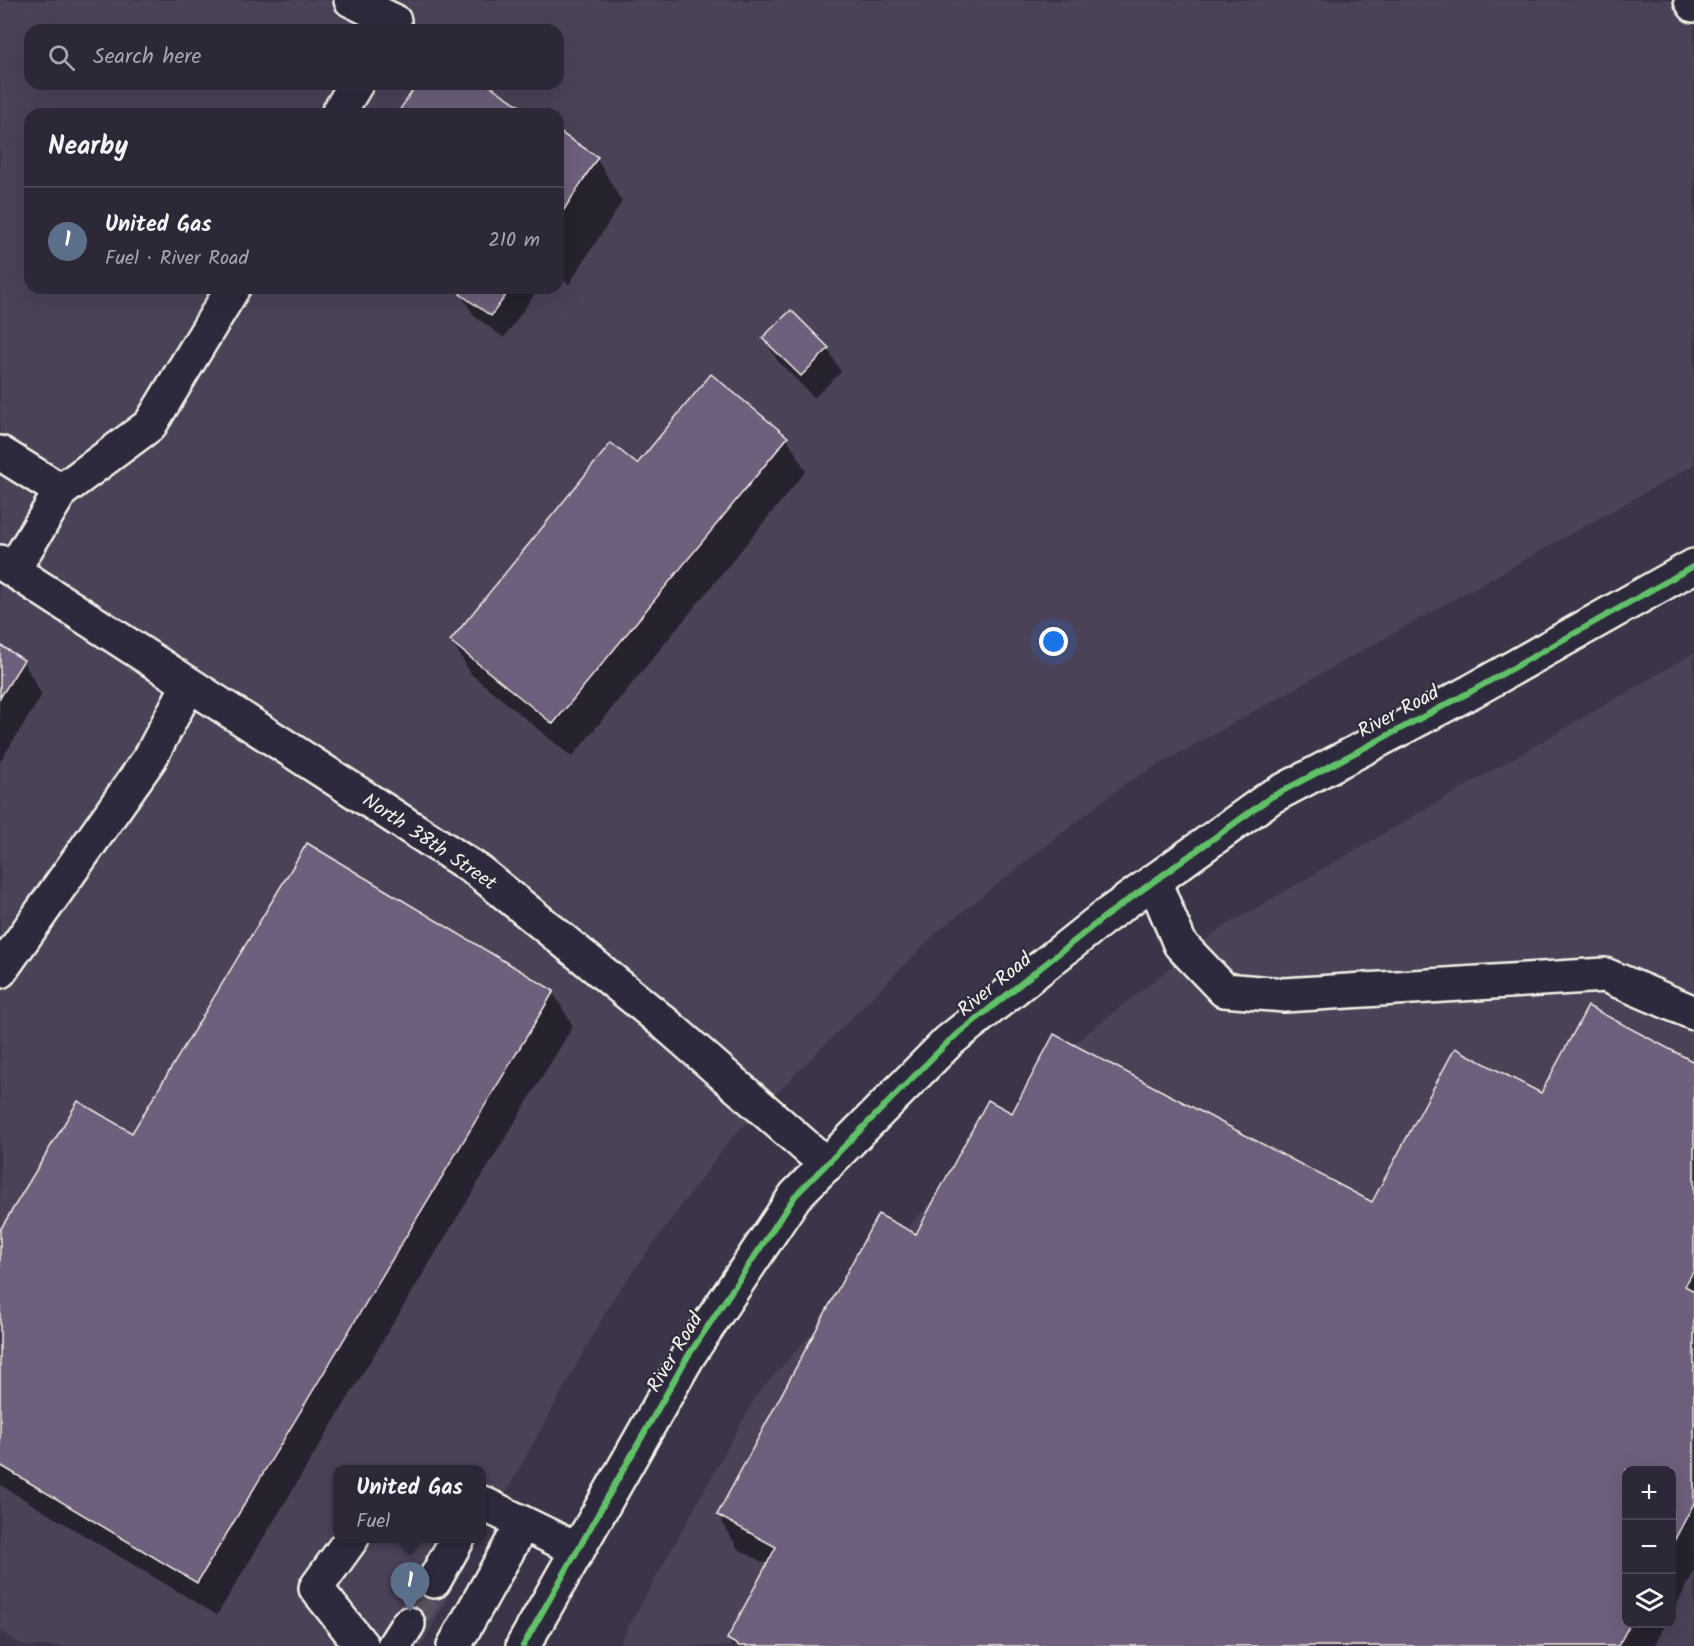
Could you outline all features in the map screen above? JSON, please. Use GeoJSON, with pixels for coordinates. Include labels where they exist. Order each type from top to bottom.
{"type":"FeatureCollection","features":[{"type":"Feature","properties":{"kind":"main road"},"geometry":{"type":"LineString","coordinates":[[351,0],[398,17]]}},
{"type":"Feature","properties":{"kind":"main road"},"geometry":{"type":"LineString","coordinates":[[1691,0],[1694,5]]}},
{"type":"Feature","properties":{"kind":"main road"},"geometry":{"type":"LineString","coordinates":[[342,108],[352,90]]}},
{"type":"Feature","properties":{"kind":"main road"},"geometry":{"type":"LineString","coordinates":[[6,566],[61,491],[150,425],[229,294]]}},
{"type":"Feature","properties":{"kind":"main road"},"geometry":{"type":"LineString","coordinates":[[0,453],[61,491]]}},
{"type":"Feature","properties":{"kind":"main road","name":"North 38th Street"},"geometry":{"type":"LineString","coordinates":[[6,566],[478,871],[666,1025],[827,1165]]}},
{"type":"Feature","properties":{"kind":"main road","name":"River Road"},"geometry":{"type":"LineString","coordinates":[[523,1646],[688,1356],[795,1196],[949,1041],[1103,918],[1271,798],[1472,691],[1694,566]]}},
{"type":"Feature","properties":{"kind":"main road"},"geometry":{"type":"LineString","coordinates":[[0,971],[150,758],[189,684]]}},
{"type":"Feature","properties":{"kind":"main road"},"geometry":{"type":"LineString","coordinates":[[1154,882],[1180,944],[1224,990],[1284,995],[1605,975],[1694,1013]]}},
{"type":"Feature","properties":{"kind":"main road"},"geometry":{"type":"LineString","coordinates":[[486,1505],[578,1550]]}},
{"type":"Feature","properties":{"kind":"main road"},"geometry":{"type":"LineString","coordinates":[[454,1646],[523,1523]]}},
{"type":"Feature","properties":{"kind":"main road"},"geometry":{"type":"LineString","coordinates":[[349,1543],[316,1588],[362,1646]]}},
{"type":"Feature","properties":{"kind":"main road"},"geometry":{"type":"LineString","coordinates":[[434,1581],[456,1543]]}},
{"type":"Feature","properties":{"kind":"shaded area"},"geometry":{"type":"Polygon","coordinates":[[[0,0],[1694,0],[1694,465],[1126,783],[938,931],[729,1141],[614,1297],[486,1529],[486,1465],[333,1465],[333,1543],[478,1543],[421,1646],[25,1646],[0,1631],[0,0]]]}},
{"type":"Feature","properties":{"kind":"shaded area"},"geometry":{"type":"Polygon","coordinates":[[[1694,653],[1694,1646],[618,1646],[758,1393],[1012,1113],[1050,1062],[1220,929],[1694,653]]]}},
{"type":"Feature","properties":{"kind":"building"},"geometry":{"type":"Polygon","coordinates":[[[413,90],[496,90],[523,108],[401,108],[413,90]]]}},
{"type":"Feature","properties":{"kind":"building"},"geometry":{"type":"Polygon","coordinates":[[[564,135],[598,157],[564,210],[564,135]]]}},
{"type":"Feature","properties":{"kind":"building"},"geometry":{"type":"Polygon","coordinates":[[[460,294],[507,294],[491,316],[460,294]]]}},
{"type":"Feature","properties":{"kind":"building"},"geometry":{"type":"Polygon","coordinates":[[[791,310],[829,348],[801,376],[762,338],[791,310]]]}},
{"type":"Feature","properties":{"kind":"building"},"geometry":{"type":"Polygon","coordinates":[[[711,374],[788,437],[553,724],[450,641],[611,443],[637,464],[711,374]]]}},
{"type":"Feature","properties":{"kind":"building"},"geometry":{"type":"Polygon","coordinates":[[[0,645],[24,660],[0,698],[0,645]]]}},
{"type":"Feature","properties":{"kind":"building"},"geometry":{"type":"Polygon","coordinates":[[[307,843],[554,991],[197,1583],[0,1465],[0,1230],[78,1101],[132,1133],[307,843]]]}},
{"type":"Feature","properties":{"kind":"building"},"geometry":{"type":"Polygon","coordinates":[[[1588,1006],[1694,1062],[1694,1270],[1685,1286],[1694,1291],[1694,1503],[1676,1537],[1676,1466],[1622,1466],[1622,1628],[1628,1628],[1618,1646],[739,1646],[727,1639],[776,1547],[717,1515],[878,1214],[916,1234],[988,1100],[1012,1113],[1054,1034],[1372,1202],[1455,1048],[1541,1093],[1588,1006]]]}},
{"type":"Feature","properties":{"kind":"tunnel"},"geometry":{"type":"LineString","coordinates":[[408,1624],[434,1581]]}},
{"type":"Feature","properties":{"kind":"cycle path"},"geometry":{"type":"LineString","coordinates":[[523,1646],[688,1356],[795,1196],[949,1041],[1103,918],[1271,797],[1472,691],[1694,566]]}},
{"type":"Feature","properties":{"kind":"place","name":"United Gas"},"geometry":{"type":"Point","coordinates":[410,1612]}}]}
